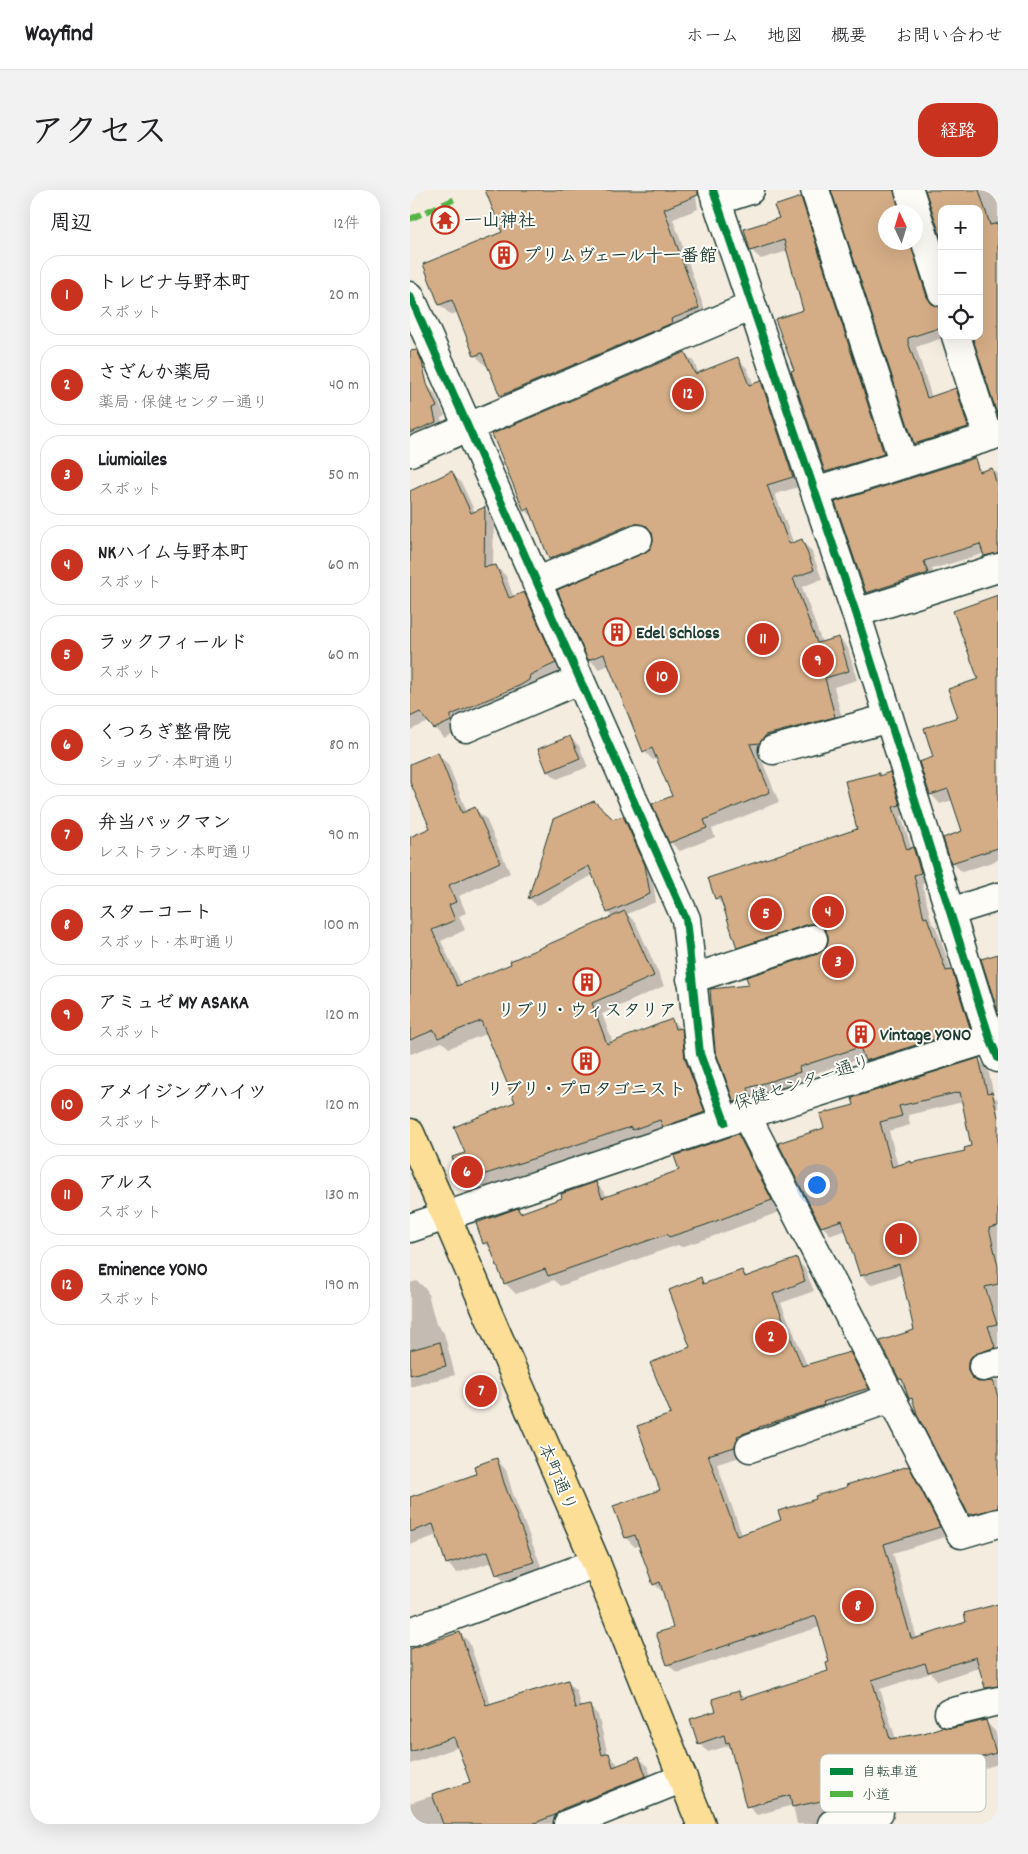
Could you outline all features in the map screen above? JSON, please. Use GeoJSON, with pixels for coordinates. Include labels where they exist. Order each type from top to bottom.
{"type":"FeatureCollection","features":[{"type":"Feature","properties":{"kind":"main road","name":"本町通り"},"geometry":{"type":"LineString","coordinates":[[410,1133],[596,1564],[701,1824]]}},
{"type":"Feature","properties":{"kind":"street"},"geometry":{"type":"LineString","coordinates":[[750,190],[715,196],[856,614],[950,912],[995,1044]]}},
{"type":"Feature","properties":{"kind":"street"},"geometry":{"type":"LineString","coordinates":[[815,190],[904,464]]}},
{"type":"Feature","properties":{"kind":"street"},"geometry":{"type":"LineString","coordinates":[[909,190],[938,280]]}},
{"type":"Feature","properties":{"kind":"street"},"geometry":{"type":"LineString","coordinates":[[410,296],[686,919],[700,1054],[891,1398],[962,1534],[998,1523]]}},
{"type":"Feature","properties":{"kind":"street"},"geometry":{"type":"LineString","coordinates":[[410,452],[752,306]]}},
{"type":"Feature","properties":{"kind":"street"},"geometry":{"type":"LineString","coordinates":[[815,492],[993,436],[957,340]]}},
{"type":"Feature","properties":{"kind":"street"},"geometry":{"type":"LineString","coordinates":[[536,582],[638,539]]}},
{"type":"Feature","properties":{"kind":"street"},"geometry":{"type":"LineString","coordinates":[[856,614],[998,568]]}},
{"type":"Feature","properties":{"kind":"street"},"geometry":{"type":"LineString","coordinates":[[466,728],[579,680]]}},
{"type":"Feature","properties":{"kind":"street"},"geometry":{"type":"LineString","coordinates":[[773,750],[889,718]]}},
{"type":"Feature","properties":{"kind":"street"},"geometry":{"type":"LineString","coordinates":[[950,912],[998,897]]}},
{"type":"Feature","properties":{"kind":"street"},"geometry":{"type":"LineString","coordinates":[[691,979],[813,939]]}},
{"type":"Feature","properties":{"kind":"street","name":"保健センター通り"},"geometry":{"type":"LineString","coordinates":[[410,1228],[735,1119],[995,1044]]}},
{"type":"Feature","properties":{"kind":"street"},"geometry":{"type":"LineString","coordinates":[[750,1448],[891,1398]]}},
{"type":"Feature","properties":{"kind":"street"},"geometry":{"type":"LineString","coordinates":[[410,1632],[596,1564]]}},
{"type":"Feature","properties":{"kind":"street"},"geometry":{"type":"LineString","coordinates":[[949,1713],[998,1701]]}},
{"type":"Feature","properties":{"kind":"street"},"geometry":{"type":"LineString","coordinates":[[568,1824],[683,1778]]}},
{"type":"Feature","properties":{"kind":"street"},"geometry":{"type":"LineString","coordinates":[[832,1824],[879,1812]]}},
{"type":"Feature","properties":{"kind":"building"},"geometry":{"type":"Polygon","coordinates":[[[485,190],[698,190],[698,195],[664,209],[699,308],[671,319],[672,323],[500,396],[482,353],[474,356],[452,300],[439,305],[423,264],[502,232],[485,190]]]}},
{"type":"Feature","properties":{"kind":"building"},"geometry":{"type":"Polygon","coordinates":[[[831,190],[894,190],[898,205],[878,205],[878,250],[912,250],[927,297],[932,304],[938,306],[938,328],[908,338],[908,342],[927,398],[956,388],[968,427],[914,444],[831,190]]]}},
{"type":"Feature","properties":{"kind":"building"},"geometry":{"type":"Polygon","coordinates":[[[925,190],[979,190],[990,225],[998,223],[998,417],[973,340],[983,340],[983,205],[938,205],[938,228],[925,190]]]}},
{"type":"Feature","properties":{"kind":"building"},"geometry":{"type":"Polygon","coordinates":[[[801,197],[884,454],[825,472],[791,371],[794,370],[775,319],[803,310],[784,240],[750,251],[744,229],[779,218],[774,206],[801,197]]]}},
{"type":"Feature","properties":{"kind":"building"},"geometry":{"type":"Polygon","coordinates":[[[417,350],[427,384],[437,407],[433,409],[436,422],[410,433],[410,351],[417,350]]]}},
{"type":"Feature","properties":{"kind":"building"},"geometry":{"type":"Polygon","coordinates":[[[685,352],[695,374],[738,357],[749,385],[761,381],[793,477],[767,485],[789,544],[802,539],[814,570],[793,578],[817,643],[839,637],[849,671],[825,678],[835,717],[766,735],[760,743],[750,744],[770,792],[704,820],[707,828],[669,843],[652,804],[672,796],[652,748],[643,752],[604,654],[588,660],[557,590],[644,553],[650,549],[653,541],[652,533],[647,526],[632,524],[549,559],[529,508],[524,511],[492,434],[685,352]]]}},
{"type":"Feature","properties":{"kind":"building"},"geometry":{"type":"Polygon","coordinates":[[[975,458],[979,472],[992,468],[998,489],[998,553],[984,556],[980,544],[924,561],[928,573],[866,593],[835,502],[975,458]]]}},
{"type":"Feature","properties":{"kind":"building"},"geometry":{"type":"Polygon","coordinates":[[[452,471],[471,513],[485,507],[484,567],[496,565],[509,598],[524,592],[556,663],[530,675],[529,680],[521,685],[451,715],[451,721],[434,729],[420,712],[410,717],[410,491],[452,471]]]}},
{"type":"Feature","properties":{"kind":"building"},"geometry":{"type":"Polygon","coordinates":[[[998,595],[998,848],[951,863],[943,838],[962,831],[948,789],[930,795],[919,762],[933,757],[924,728],[958,717],[948,689],[978,679],[953,611],[998,595]]]}},
{"type":"Feature","properties":{"kind":"building"},"geometry":{"type":"Polygon","coordinates":[[[570,736],[580,758],[547,772],[538,749],[570,736]]]}},
{"type":"Feature","properties":{"kind":"building"},"geometry":{"type":"Polygon","coordinates":[[[438,752],[462,813],[475,807],[500,862],[449,885],[456,902],[449,905],[455,920],[432,930],[457,986],[511,964],[510,961],[625,911],[654,976],[592,1003],[607,1044],[672,1019],[675,1029],[682,1028],[685,1059],[705,1112],[663,1127],[660,1120],[632,1130],[631,1127],[461,1182],[452,1157],[465,1153],[454,1127],[515,1102],[481,1021],[438,1038],[434,1030],[410,1040],[410,837],[430,828],[410,782],[410,764],[438,752]]]}},
{"type":"Feature","properties":{"kind":"building"},"geometry":{"type":"Polygon","coordinates":[[[890,772],[900,805],[893,807],[907,850],[913,847],[921,873],[914,875],[924,918],[927,917],[946,971],[952,970],[970,1028],[865,1061],[860,1047],[799,1067],[800,1072],[748,1088],[751,1097],[734,1102],[715,1050],[710,989],[749,985],[746,977],[818,954],[825,949],[828,935],[823,927],[809,924],[737,948],[720,897],[715,899],[708,878],[857,829],[845,781],[879,773],[879,776],[890,772]]]}},
{"type":"Feature","properties":{"kind":"building"},"geometry":{"type":"Polygon","coordinates":[[[594,801],[613,819],[623,816],[645,865],[650,894],[607,913],[589,866],[528,899],[553,819],[594,801]]]}},
{"type":"Feature","properties":{"kind":"building"},"geometry":{"type":"Polygon","coordinates":[[[998,954],[998,1012],[981,959],[998,954]]]}},
{"type":"Feature","properties":{"kind":"building"},"geometry":{"type":"Polygon","coordinates":[[[979,1058],[987,1093],[992,1092],[998,1117],[998,1226],[989,1228],[998,1266],[998,1284],[985,1287],[997,1324],[988,1326],[995,1347],[972,1356],[968,1362],[968,1371],[972,1378],[978,1382],[993,1381],[998,1397],[998,1508],[969,1515],[918,1417],[912,1398],[909,1399],[902,1379],[899,1379],[880,1341],[914,1330],[899,1264],[860,1276],[842,1220],[821,1227],[778,1143],[824,1128],[820,1114],[854,1105],[852,1098],[979,1058]],[[960,1092],[899,1106],[902,1116],[880,1122],[892,1167],[911,1161],[911,1163],[965,1151],[964,1148],[971,1146],[960,1092]]]}},
{"type":"Feature","properties":{"kind":"building"},"geometry":{"type":"Polygon","coordinates":[[[738,1134],[772,1200],[703,1226],[669,1237],[667,1234],[548,1276],[545,1269],[504,1284],[488,1242],[483,1244],[476,1223],[518,1208],[520,1213],[562,1198],[561,1194],[596,1182],[602,1198],[679,1170],[674,1156],[738,1134]]]}},
{"type":"Feature","properties":{"kind":"building"},"geometry":{"type":"Polygon","coordinates":[[[797,1258],[805,1281],[773,1294],[802,1366],[850,1352],[869,1388],[823,1402],[824,1405],[737,1436],[738,1439],[735,1447],[708,1455],[737,1536],[781,1520],[778,1511],[816,1499],[815,1496],[847,1487],[846,1485],[909,1466],[940,1527],[884,1544],[911,1638],[913,1639],[966,1622],[964,1613],[998,1604],[998,1686],[985,1688],[976,1657],[928,1672],[925,1663],[872,1680],[890,1739],[924,1733],[942,1727],[953,1728],[986,1720],[996,1753],[986,1756],[986,1754],[820,1754],[820,1801],[792,1807],[790,1795],[746,1807],[729,1742],[726,1743],[724,1735],[698,1744],[690,1719],[716,1711],[712,1699],[738,1691],[741,1699],[828,1671],[826,1663],[829,1662],[816,1616],[667,1665],[656,1633],[673,1628],[660,1582],[653,1585],[635,1535],[625,1538],[613,1506],[660,1490],[637,1426],[671,1414],[650,1363],[690,1347],[669,1290],[701,1277],[703,1284],[742,1270],[745,1277],[797,1258]]]}},
{"type":"Feature","properties":{"kind":"building"},"geometry":{"type":"Polygon","coordinates":[[[440,1342],[446,1366],[410,1375],[410,1350],[440,1342]]]}},
{"type":"Feature","properties":{"kind":"building"},"geometry":{"type":"Polygon","coordinates":[[[497,1458],[504,1483],[534,1562],[496,1574],[488,1551],[446,1564],[433,1524],[410,1532],[410,1497],[476,1474],[474,1466],[497,1458]]]}},
{"type":"Feature","properties":{"kind":"building"},"geometry":{"type":"Polygon","coordinates":[[[460,1632],[486,1705],[568,1680],[575,1708],[590,1705],[602,1755],[609,1753],[613,1767],[639,1757],[646,1776],[562,1809],[555,1815],[532,1824],[443,1824],[432,1794],[470,1782],[454,1737],[410,1752],[410,1649],[460,1632]]]}},
{"type":"Feature","properties":{"kind":"marked path"},"geometry":{"type":"LineString","coordinates":[[410,219],[455,199]]}},
{"type":"Feature","properties":{"kind":"cycle path"},"geometry":{"type":"LineString","coordinates":[[713,190],[856,613],[990,1039],[998,1058]]}},
{"type":"Feature","properties":{"kind":"cycle path"},"geometry":{"type":"LineString","coordinates":[[410,296],[686,919],[700,1054],[725,1122]]}},
{"type":"Feature","properties":{"kind":"place","name":"一山神社"},"geometry":{"type":"Point","coordinates":[445,220]}},
{"type":"Feature","properties":{"kind":"place","name":"プリムヴェール十一番館"},"geometry":{"type":"Point","coordinates":[504,255]}},
{"type":"Feature","properties":{"kind":"place","name":"Eminence YONO"},"geometry":{"type":"Point","coordinates":[688,394]}},
{"type":"Feature","properties":{"kind":"place","name":"Edel Schloss"},"geometry":{"type":"Point","coordinates":[617,632]}},
{"type":"Feature","properties":{"kind":"place","name":"アルス"},"geometry":{"type":"Point","coordinates":[763,639]}},
{"type":"Feature","properties":{"kind":"place","name":"アミュゼ MY ASAKA"},"geometry":{"type":"Point","coordinates":[818,661]}},
{"type":"Feature","properties":{"kind":"place","name":"アメイジングハイツ"},"geometry":{"type":"Point","coordinates":[662,677]}},
{"type":"Feature","properties":{"kind":"place","name":"NKハイム与野本町"},"geometry":{"type":"Point","coordinates":[828,912]}},
{"type":"Feature","properties":{"kind":"place","name":"ラックフィールド"},"geometry":{"type":"Point","coordinates":[766,914]}},
{"type":"Feature","properties":{"kind":"place","name":"Liumiailes"},"geometry":{"type":"Point","coordinates":[838,962]}},
{"type":"Feature","properties":{"kind":"place","name":"リブリ・ウィスタリア"},"geometry":{"type":"Point","coordinates":[587,982]}},
{"type":"Feature","properties":{"kind":"place","name":"Vintage YONO"},"geometry":{"type":"Point","coordinates":[861,1034]}},
{"type":"Feature","properties":{"kind":"place","name":"リブリ・プロタゴニスト"},"geometry":{"type":"Point","coordinates":[586,1061]}},
{"type":"Feature","properties":{"kind":"place","name":"くつろぎ整骨院"},"geometry":{"type":"Point","coordinates":[467,1172]}},
{"type":"Feature","properties":{"kind":"place","name":"トレビナ与野本町"},"geometry":{"type":"Point","coordinates":[901,1239]}},
{"type":"Feature","properties":{"kind":"place","name":"さざんか薬局"},"geometry":{"type":"Point","coordinates":[771,1337]}},
{"type":"Feature","properties":{"kind":"place","name":"弁当パックマン"},"geometry":{"type":"Point","coordinates":[481,1391]}},
{"type":"Feature","properties":{"kind":"place","name":"スターコート"},"geometry":{"type":"Point","coordinates":[858,1606]}}]}
